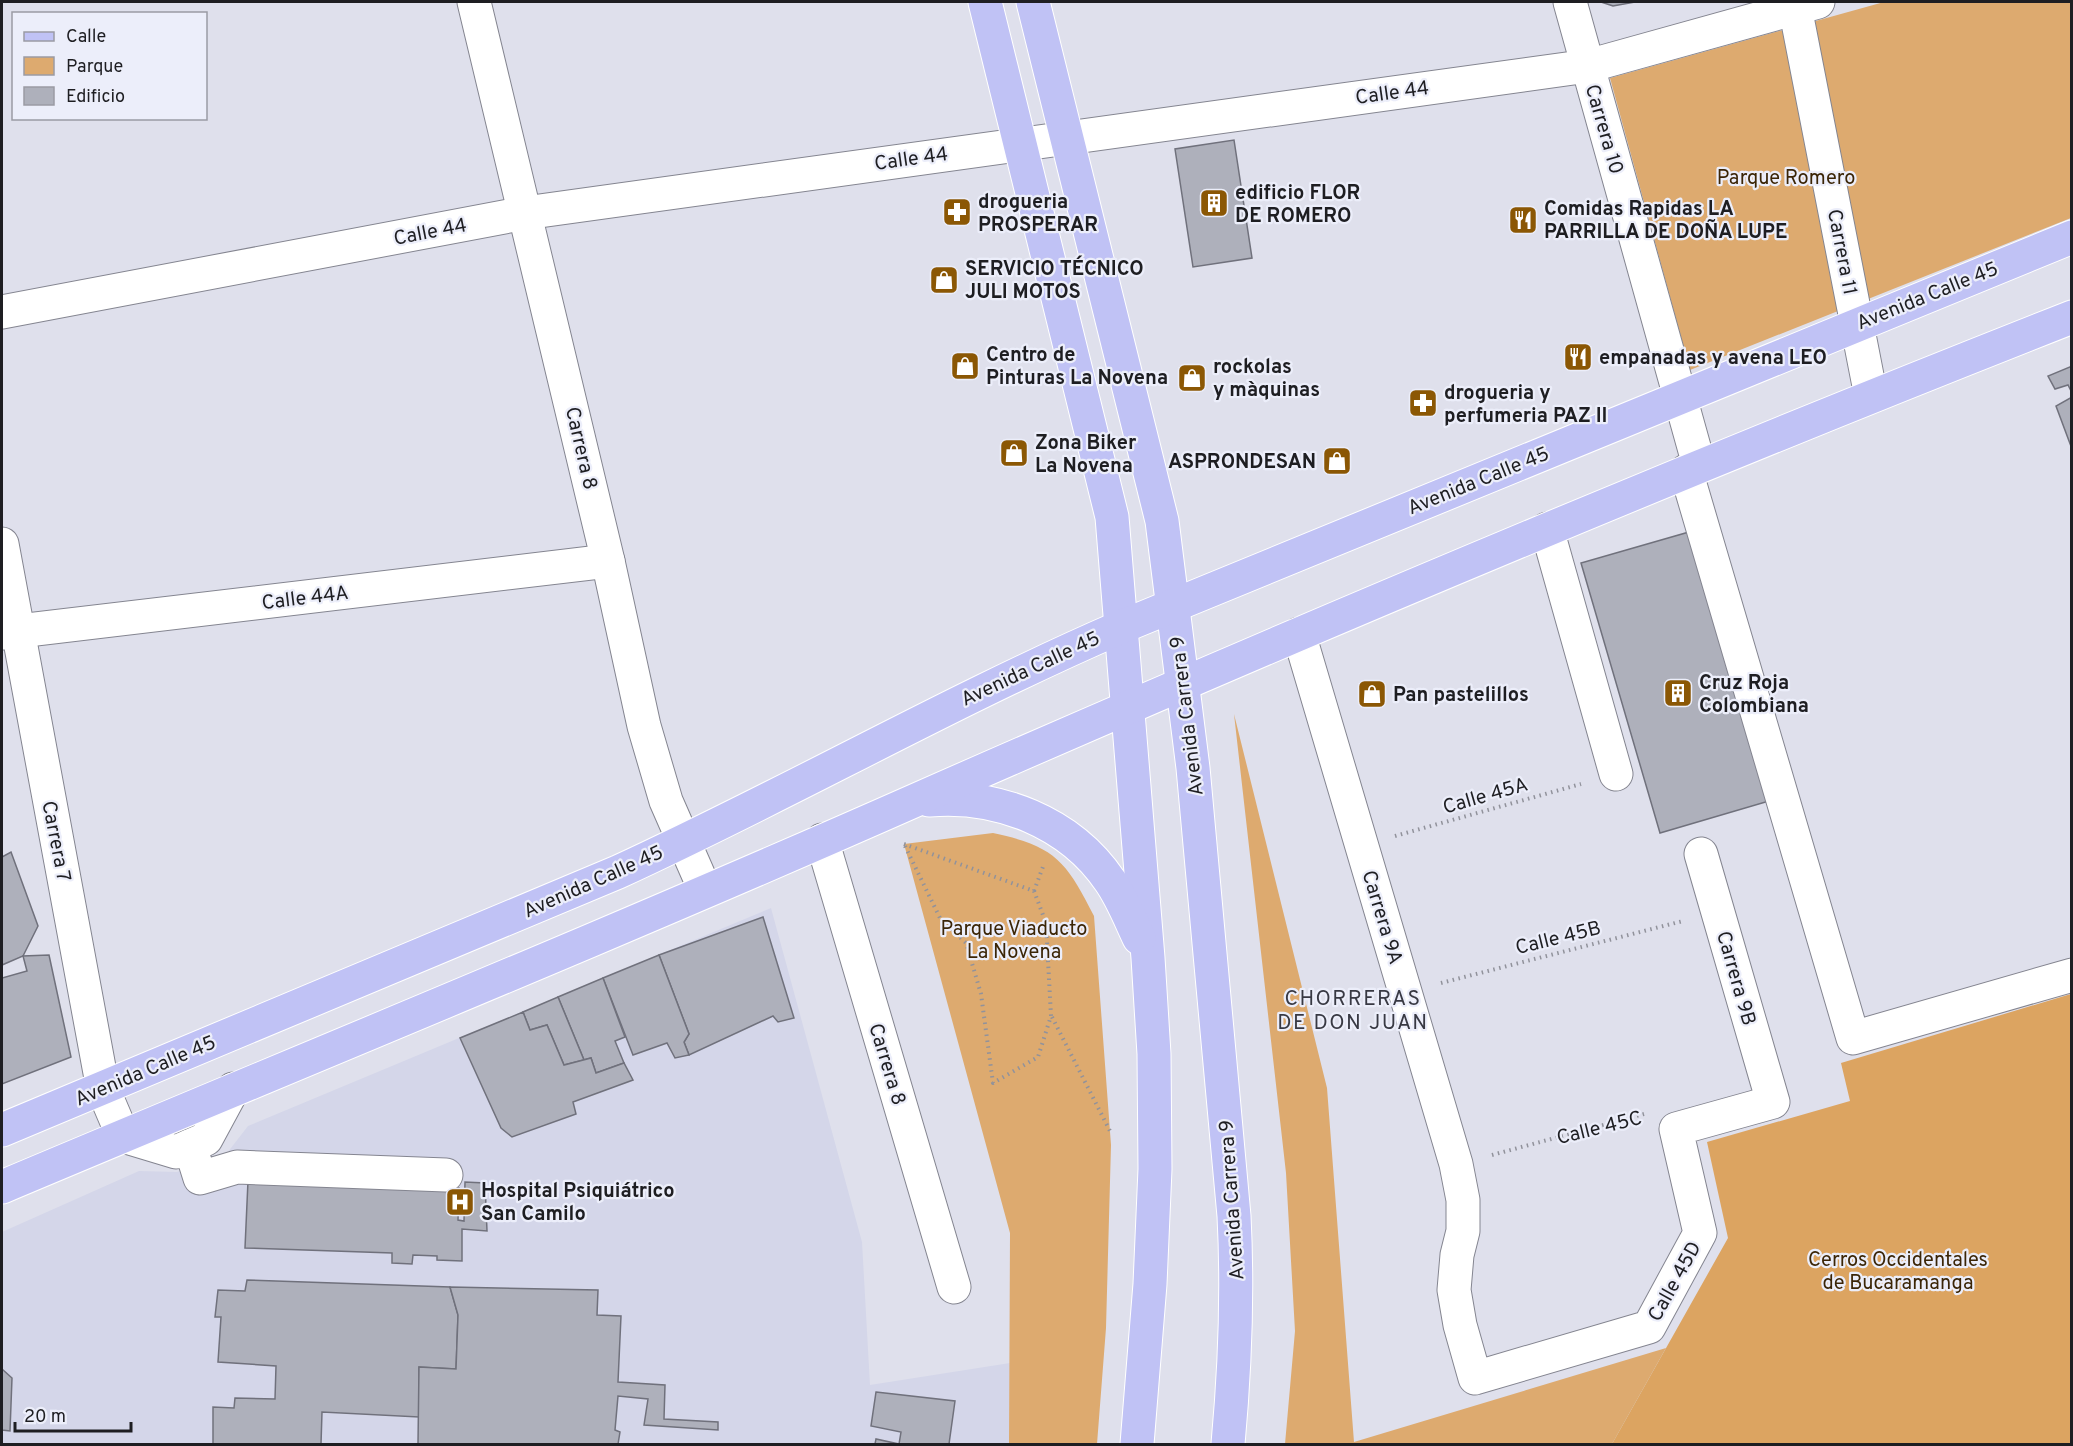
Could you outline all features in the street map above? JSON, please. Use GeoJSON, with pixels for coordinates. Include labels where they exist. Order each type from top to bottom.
{"type":"FeatureCollection","features":[{"type":"Feature","properties":{"kind":"main road"},"geometry":{"type":"LineString","coordinates":[[985,2],[1112,517],[1149,958],[1154,1054],[1155,1169],[1150,1284],[1137,1444]]}},
{"type":"Feature","properties":{"kind":"main road","name":"Avenida Carrera 9"},"geometry":{"type":"LineString","coordinates":[[1033,2],[1162,521],[1183,682],[1218,1019],[1234,1216],[1238,1282],[1235,1376],[1228,1444]]}},
{"type":"Feature","properties":{"kind":"main road","name":"Avenida Calle 45"},"geometry":{"type":"LineString","coordinates":[[2,1130],[618,872],[683,842],[991,685],[1121,627],[2072,237]]}},
{"type":"Feature","properties":{"kind":"main road"},"geometry":{"type":"LineString","coordinates":[[2,1187],[915,801],[1127,706],[1547,529],[1871,396],[2072,317]]}},
{"type":"Feature","properties":{"kind":"main road"},"geometry":{"type":"LineString","coordinates":[[915,801],[976,799],[1006,806],[1034,817],[1060,832],[1086,854],[1109,880],[1149,958]]}},
{"type":"Feature","properties":{"kind":"street","name":"Carrera 8"},"geometry":{"type":"LineString","coordinates":[[474,2],[608,561],[654,764],[683,842],[705,890]]}},
{"type":"Feature","properties":{"kind":"street","name":"Carrera 10"},"geometry":{"type":"LineString","coordinates":[[1570,2],[1680,396],[1693,468],[1853,1038],[2072,975]]}},
{"type":"Feature","properties":{"kind":"street","name":"Calle 44"},"geometry":{"type":"LineString","coordinates":[[2,312],[525,213],[1588,66],[1802,4]]}},
{"type":"Feature","properties":{"kind":"street","name":"Carrera 11"},"geometry":{"type":"LineString","coordinates":[[1802,4],[1871,396]]}},
{"type":"Feature","properties":{"kind":"street"},"geometry":{"type":"LineString","coordinates":[[1547,529],[1616,774]]}},
{"type":"Feature","properties":{"kind":"street","name":"Carrera 7"},"geometry":{"type":"LineString","coordinates":[[2,544],[10,632],[103,1089],[123,1136]]}},
{"type":"Feature","properties":{"kind":"street","name":"Calle 44A"},"geometry":{"type":"LineString","coordinates":[[10,632],[608,561]]}},
{"type":"Feature","properties":{"kind":"street","name":"Carrera 9A"},"geometry":{"type":"LineString","coordinates":[[1299,634],[1456,1164],[1463,1200],[1463,1231],[1457,1255],[1454,1290],[1460,1326],[1475,1378]]}},
{"type":"Feature","properties":{"kind":"street","name":"Carrera 8"},"geometry":{"type":"LineString","coordinates":[[822,840],[954,1287]]}},
{"type":"Feature","properties":{"kind":"street","name":"Carrera 9B"},"geometry":{"type":"LineString","coordinates":[[1676,1130],[1773,1102],[1701,854]]}},
{"type":"Feature","properties":{"kind":"street"},"geometry":{"type":"LineString","coordinates":[[123,1136],[176,1152],[206,1139],[233,1089]]}},
{"type":"Feature","properties":{"kind":"street","name":"Calle 45D"},"geometry":{"type":"LineString","coordinates":[[1475,1378],[1649,1328],[1700,1233],[1676,1130]]}},
{"type":"Feature","properties":{"kind":"street"},"geometry":{"type":"LineString","coordinates":[[190,1146],[200,1178],[237,1167],[446,1175]]}},
{"type":"Feature","properties":{"kind":"path","name":"Calle 45A"},"geometry":{"type":"LineString","coordinates":[[1362,846],[1616,774]]}},
{"type":"Feature","properties":{"kind":"path"},"geometry":{"type":"LineString","coordinates":[[1034,891],[903,844],[940,918],[966,943],[981,994],[993,1083],[1038,1057],[1051,1016],[1046,923],[1034,891],[1045,861]]}},
{"type":"Feature","properties":{"kind":"path","name":"Calle 45B"},"geometry":{"type":"LineString","coordinates":[[1405,992],[1718,912]]}},
{"type":"Feature","properties":{"kind":"path"},"geometry":{"type":"LineString","coordinates":[[1051,1016],[1110,1131]]}},
{"type":"Feature","properties":{"kind":"path","name":"Calle 45C"},"geometry":{"type":"LineString","coordinates":[[1456,1164],[1647,1113],[1676,1130]]}},
{"type":"Feature","properties":{"kind":"shaded area","name":"Hospital Psiquiátrico San Camilo"},"geometry":{"type":"Polygon","coordinates":[[[771,908],[862,1242],[870,1385],[1010,1363],[1009,1444],[2,1444],[2,1232],[139,1171],[177,1172],[224,1157],[248,1126],[771,908]]]}},
{"type":"Feature","properties":{"kind":"green space","name":"Parque Romero"},"geometry":{"type":"Polygon","coordinates":[[[1884,2],[2071,2],[2071,218],[1690,370],[1610,78],[1884,2]]]}},
{"type":"Feature","properties":{"kind":"green space"},"geometry":{"type":"Polygon","coordinates":[[[1234,714],[1327,1088],[1354,1442],[1666,1348],[1612,1444],[1285,1444],[1295,1331],[1286,1173],[1234,714]]]}},
{"type":"Feature","properties":{"kind":"green space","name":"Parque Viaducto La Novena"},"geometry":{"type":"Polygon","coordinates":[[[993,833],[1031,844],[1056,858],[1075,881],[1094,916],[1111,1145],[1106,1328],[1097,1444],[1009,1444],[1010,1233],[904,844],[993,833]]]}},
{"type":"Feature","properties":{"kind":"green space","name":"Cerros Occidentales de Bucaramanga"},"geometry":{"type":"Polygon","coordinates":[[[2071,994],[2071,1444],[1612,1444],[1728,1238],[1707,1142],[1850,1101],[1841,1063],[2071,994]]]}},
{"type":"Feature","properties":{"kind":"building"},"geometry":{"type":"Polygon","coordinates":[[[1601,2],[1635,2],[1613,6],[1601,2]]]}},
{"type":"Feature","properties":{"kind":"building","name":"edificio FLOR DE ROMERO"},"geometry":{"type":"Polygon","coordinates":[[[1234,140],[1252,258],[1193,267],[1175,149],[1234,140]]]}},
{"type":"Feature","properties":{"kind":"building"},"geometry":{"type":"Polygon","coordinates":[[[2072,366],[2072,393],[2068,385],[2055,389],[2048,376],[2072,366]]]}},
{"type":"Feature","properties":{"kind":"building"},"geometry":{"type":"Polygon","coordinates":[[[2072,397],[2072,449],[2056,406],[2072,397]]]}},
{"type":"Feature","properties":{"kind":"building","name":"Cruz Roja Colombiana"},"geometry":{"type":"Polygon","coordinates":[[[1689,532],[1769,801],[1660,833],[1581,563],[1689,532]]]}},
{"type":"Feature","properties":{"kind":"building"},"geometry":{"type":"Polygon","coordinates":[[[11,852],[38,926],[23,956],[2,965],[2,857],[11,852]]]}},
{"type":"Feature","properties":{"kind":"building"},"geometry":{"type":"Polygon","coordinates":[[[763,917],[794,1018],[778,1022],[773,1016],[689,1055],[684,1042],[689,1034],[659,955],[763,917]]]}},
{"type":"Feature","properties":{"kind":"building"},"geometry":{"type":"Polygon","coordinates":[[[49,955],[71,1057],[2,1084],[2,978],[27,971],[23,956],[49,955]]]}},
{"type":"Feature","properties":{"kind":"building"},"geometry":{"type":"Polygon","coordinates":[[[659,955],[689,1034],[684,1042],[689,1055],[675,1058],[667,1043],[633,1055],[603,978],[659,955]]]}},
{"type":"Feature","properties":{"kind":"building"},"geometry":{"type":"Polygon","coordinates":[[[603,978],[625,1037],[615,1041],[624,1063],[596,1073],[591,1058],[584,1060],[558,997],[603,978]]]}},
{"type":"Feature","properties":{"kind":"building"},"geometry":{"type":"Polygon","coordinates":[[[558,997],[584,1060],[564,1065],[547,1025],[530,1030],[523,1012],[558,997]]]}},
{"type":"Feature","properties":{"kind":"building"},"geometry":{"type":"Polygon","coordinates":[[[523,1012],[530,1030],[547,1025],[564,1065],[591,1058],[596,1073],[624,1063],[633,1080],[573,1102],[576,1114],[512,1137],[501,1128],[460,1038],[523,1012]]]}},
{"type":"Feature","properties":{"kind":"building"},"geometry":{"type":"Polygon","coordinates":[[[248,1181],[459,1188],[458,1220],[464,1221],[465,1182],[485,1183],[487,1231],[462,1229],[462,1261],[437,1260],[437,1256],[413,1255],[412,1264],[392,1263],[392,1253],[245,1248],[248,1181]]]}},
{"type":"Feature","properties":{"kind":"building"},"geometry":{"type":"Polygon","coordinates":[[[247,1280],[450,1287],[458,1315],[456,1369],[419,1367],[419,1417],[322,1412],[321,1444],[213,1444],[213,1407],[234,1408],[235,1398],[275,1399],[276,1366],[218,1362],[221,1317],[215,1317],[218,1290],[245,1291],[247,1280]]]}},
{"type":"Feature","properties":{"kind":"building"},"geometry":{"type":"Polygon","coordinates":[[[450,1287],[598,1290],[597,1315],[621,1316],[618,1382],[665,1385],[664,1419],[718,1422],[718,1430],[644,1425],[648,1399],[618,1396],[615,1430],[620,1432],[618,1444],[418,1444],[419,1367],[456,1369],[458,1315],[450,1287]]]}},
{"type":"Feature","properties":{"kind":"building"},"geometry":{"type":"Polygon","coordinates":[[[2,1369],[12,1378],[10,1431],[2,1430],[2,1369]]]}},
{"type":"Feature","properties":{"kind":"building"},"geometry":{"type":"Polygon","coordinates":[[[876,1392],[955,1401],[949,1444],[899,1444],[901,1432],[871,1426],[876,1392]]]}},
{"type":"Feature","properties":{"kind":"building"},"geometry":{"type":"Polygon","coordinates":[[[876,1439],[899,1444],[875,1444],[876,1439]]]}},
{"type":"Feature","properties":{"kind":"place","name":"edificio FLOR DE ROMERO"},"geometry":{"type":"Point","coordinates":[1214,203]}},
{"type":"Feature","properties":{"kind":"place","name":"drogueria PROSPERAR"},"geometry":{"type":"Point","coordinates":[957,212]}},
{"type":"Feature","properties":{"kind":"place","name":"Comidas Rapidas LA PARRILLA DE DOÑA LUPE"},"geometry":{"type":"Point","coordinates":[1523,220]}},
{"type":"Feature","properties":{"kind":"place","name":"SERVICIO TÉCNICO JULI MOTOS"},"geometry":{"type":"Point","coordinates":[944,280]}},
{"type":"Feature","properties":{"kind":"place","name":"empanadas y avena LEO"},"geometry":{"type":"Point","coordinates":[1578,357]}},
{"type":"Feature","properties":{"kind":"place","name":"Centro de Pinturas La Novena"},"geometry":{"type":"Point","coordinates":[965,366]}},
{"type":"Feature","properties":{"kind":"place","name":"rockolas y màquinas"},"geometry":{"type":"Point","coordinates":[1192,378]}},
{"type":"Feature","properties":{"kind":"place","name":"drogueria y perfumeria PAZ II"},"geometry":{"type":"Point","coordinates":[1423,403]}},
{"type":"Feature","properties":{"kind":"place","name":"Zona Biker La Novena"},"geometry":{"type":"Point","coordinates":[1014,453]}},
{"type":"Feature","properties":{"kind":"place","name":"ASPRONDESAN"},"geometry":{"type":"Point","coordinates":[1337,461]}},
{"type":"Feature","properties":{"kind":"place","name":"Cruz Roja Colombiana"},"geometry":{"type":"Point","coordinates":[1678,693]}},
{"type":"Feature","properties":{"kind":"place","name":"Pan pastelillos"},"geometry":{"type":"Point","coordinates":[1372,694]}},
{"type":"Feature","properties":{"kind":"place","name":"Hospital Psiquiátrico San Camilo"},"geometry":{"type":"Point","coordinates":[460,1202]}},
{"type":"Feature","properties":{"kind":"district","name":"CHORRERAS DE DON JUAN"},"geometry":{"type":"Point","coordinates":[1353,1010]}}]}
